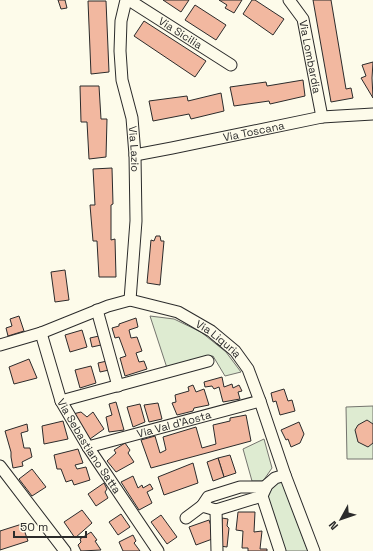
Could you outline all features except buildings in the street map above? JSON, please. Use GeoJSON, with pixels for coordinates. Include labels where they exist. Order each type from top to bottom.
{"type":"FeatureCollection","features":[{"type":"Feature","properties":{"kind":"street","name":"Via Lazio"},"geometry":{"type":"LineString","coordinates":[[126,0],[121,21],[120,51],[122,80],[132,118],[135,155],[136,221],[130,300]]}},
{"type":"Feature","properties":{"kind":"street","name":"Via Sicilia"},"geometry":{"type":"LineString","coordinates":[[129,0],[231,65]]}},
{"type":"Feature","properties":{"kind":"street","name":"Via Lombardia"},"geometry":{"type":"LineString","coordinates":[[289,0],[303,19],[322,117]]}},
{"type":"Feature","properties":{"kind":"street","name":"Via Toscana"},"geometry":{"type":"LineString","coordinates":[[135,155],[322,117],[373,114]]}},
{"type":"Feature","properties":{"kind":"street"},"geometry":{"type":"LineString","coordinates":[[0,346],[41,333],[97,310],[130,300]]}},
{"type":"Feature","properties":{"kind":"street","name":"Via Liguria"},"geometry":{"type":"LineString","coordinates":[[130,300],[178,312],[211,331],[235,351],[248,369],[285,475],[314,551]]}},
{"type":"Feature","properties":{"kind":"street"},"geometry":{"type":"LineString","coordinates":[[97,310],[118,386]]}},
{"type":"Feature","properties":{"kind":"street","name":"Via Sebastiano Satta"},"geometry":{"type":"LineString","coordinates":[[41,333],[61,401],[88,446],[158,551]]}},
{"type":"Feature","properties":{"kind":"street"},"geometry":{"type":"LineString","coordinates":[[61,401],[208,361]]}},
{"type":"Feature","properties":{"kind":"street","name":"Via Val d'Aosta"},"geometry":{"type":"LineString","coordinates":[[88,446],[260,401]]}},
{"type":"Feature","properties":{"kind":"street"},"geometry":{"type":"LineString","coordinates":[[0,466],[65,551]]}},
{"type":"Feature","properties":{"kind":"street"},"geometry":{"type":"LineString","coordinates":[[202,506],[216,510],[264,491],[275,478],[285,475]]}},
{"type":"Feature","properties":{"kind":"street"},"geometry":{"type":"LineString","coordinates":[[186,518],[202,506],[208,497],[240,487],[264,491]]}},
{"type":"Feature","properties":{"kind":"street"},"geometry":{"type":"LineString","coordinates":[[264,491],[280,551]]}},
{"type":"Feature","properties":{"kind":"street"},"geometry":{"type":"LineString","coordinates":[[216,510],[217,551]]}},
{"type":"Feature","properties":{"kind":"green space"},"geometry":{"type":"Polygon","coordinates":[[[150,316],[174,319],[201,332],[226,352],[241,372],[225,376],[213,356],[167,368],[150,316]]]}},
{"type":"Feature","properties":{"kind":"green space"},"geometry":{"type":"Polygon","coordinates":[[[373,406],[373,459],[347,459],[346,407],[373,406]]]}},
{"type":"Feature","properties":{"kind":"green space"},"geometry":{"type":"Polygon","coordinates":[[[264,439],[272,468],[263,481],[252,481],[243,449],[264,439]]]}},
{"type":"Feature","properties":{"kind":"green space"},"geometry":{"type":"Polygon","coordinates":[[[273,481],[282,482],[308,551],[283,551],[265,497],[273,481]]]}}]}
